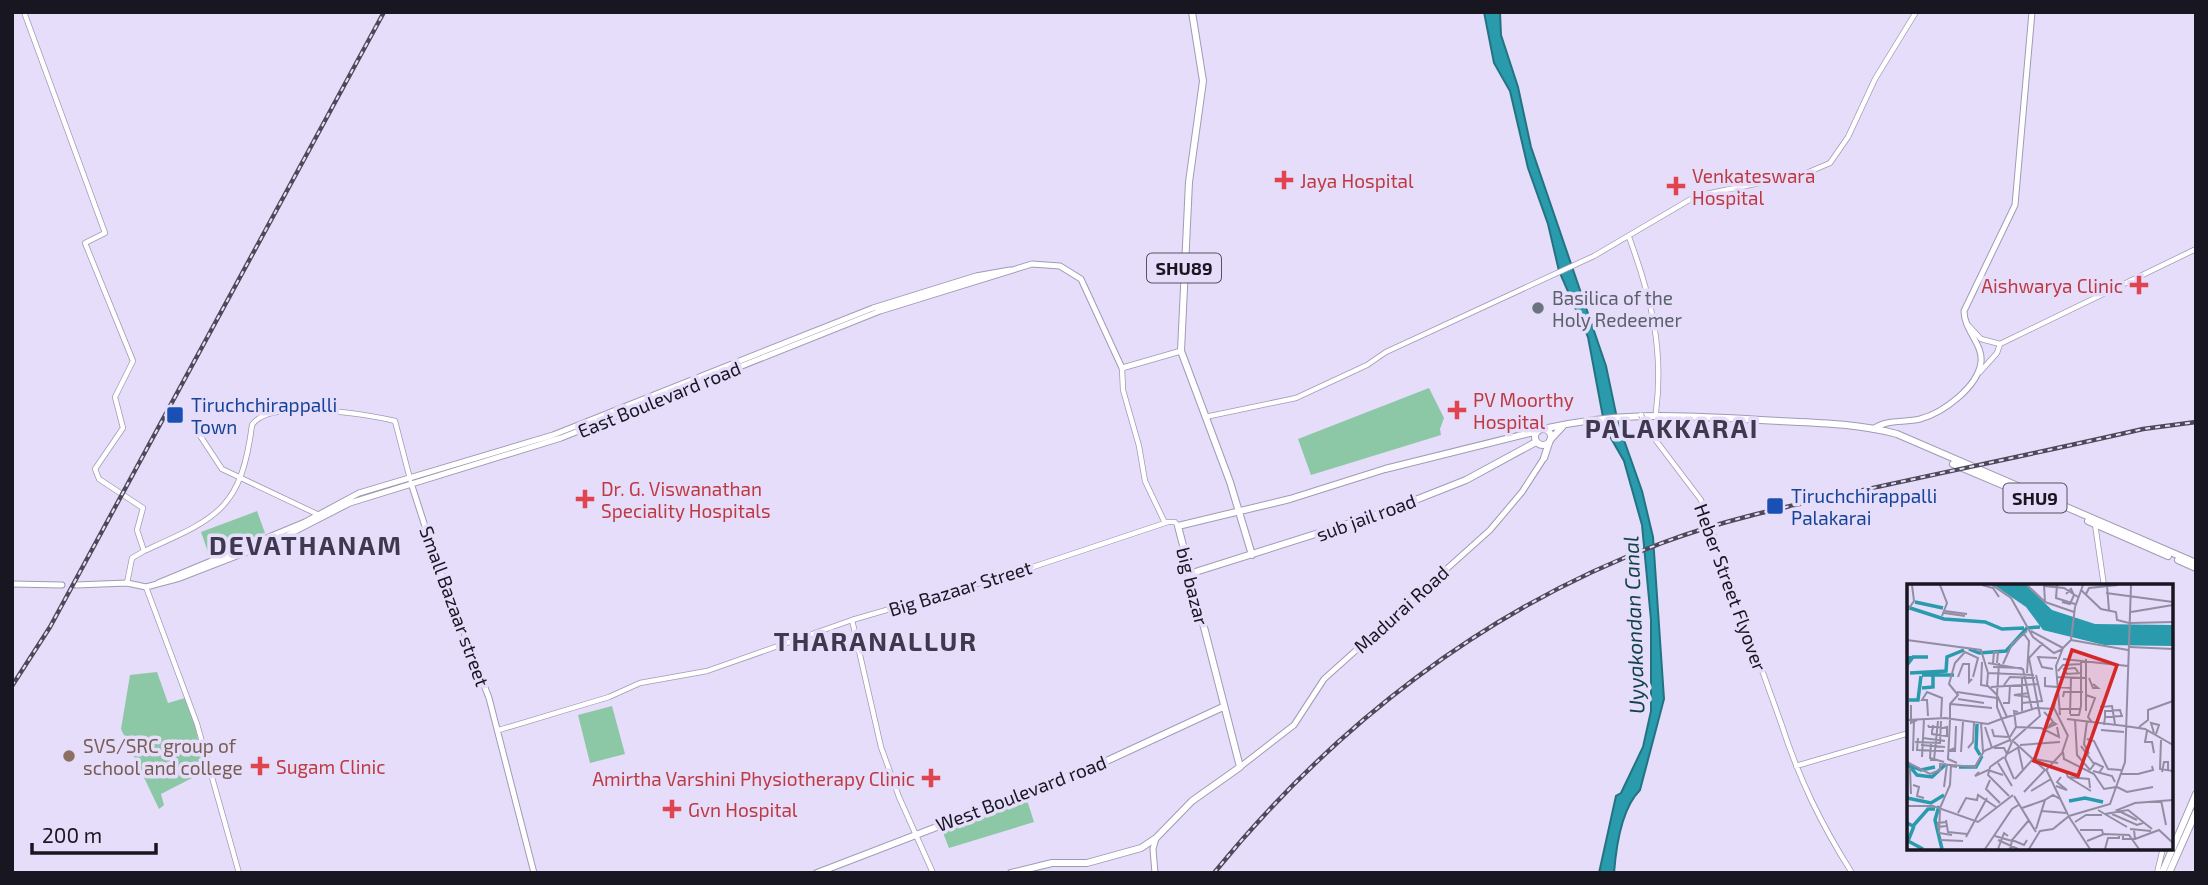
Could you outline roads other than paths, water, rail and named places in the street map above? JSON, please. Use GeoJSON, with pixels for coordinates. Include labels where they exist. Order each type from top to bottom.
{"type":"FeatureCollection","features":[{"type":"Feature","properties":{"kind":"main road"},"geometry":{"type":"LineString","coordinates":[[1873,429],[1883,422],[1905,422],[1930,416],[1964,392],[1977,375],[1981,357],[1964,321],[1964,312],[2015,205],[2032,12]]}},
{"type":"Feature","properties":{"kind":"main road","name":"SHU89"},"geometry":{"type":"LineString","coordinates":[[1193,15],[1203,81],[1189,182],[1181,351],[1239,510]]}},
{"type":"Feature","properties":{"kind":"main road","name":"East Boulevard road"},"geometry":{"type":"LineString","coordinates":[[146,587],[213,566],[326,517],[350,503],[411,481],[561,438],[880,311],[1010,270],[1044,264],[1075,273],[1089,293],[1122,368]]}},
{"type":"Feature","properties":{"kind":"main road"},"geometry":{"type":"LineString","coordinates":[[1122,368],[1181,351]]}},
{"type":"Feature","properties":{"kind":"main road","name":"SHU9"},"geometry":{"type":"LineString","coordinates":[[1541,430],[1641,415],[1825,423],[1873,429],[2196,565]]}},
{"type":"Feature","properties":{"kind":"main road"},"geometry":{"type":"LineString","coordinates":[[1550,440],[1565,426]]}},
{"type":"Feature","properties":{"kind":"main road"},"geometry":{"type":"LineString","coordinates":[[1544,458],[1538,443],[1541,430],[1549,433],[1550,440]]}},
{"type":"Feature","properties":{"kind":"main road","name":"big bazar"},"geometry":{"type":"LineString","coordinates":[[1240,767],[1178,526],[1290,499],[1385,469],[1541,430]]}},
{"type":"Feature","properties":{"kind":"main road"},"geometry":{"type":"LineString","coordinates":[[1518,436],[1538,443]]}},
{"type":"Feature","properties":{"kind":"main road","name":"sub jail road"},"geometry":{"type":"LineString","coordinates":[[1189,574],[1344,527],[1434,493],[1538,443],[1550,440]]}},
{"type":"Feature","properties":{"kind":"main road","name":"Madurai Road"},"geometry":{"type":"LineString","coordinates":[[1240,767],[1294,725],[1324,679],[1490,530],[1518,499],[1544,458],[1550,440]]}},
{"type":"Feature","properties":{"kind":"main road"},"geometry":{"type":"LineString","coordinates":[[157,583],[319,515],[359,492],[411,481]]}},
{"type":"Feature","properties":{"kind":"main road","name":"Small Bazaar street"},"geometry":{"type":"LineString","coordinates":[[411,481],[434,554],[472,649],[499,730],[534,873]]}},
{"type":"Feature","properties":{"kind":"main road"},"geometry":{"type":"LineString","coordinates":[[1239,510],[1252,555]]}},
{"type":"Feature","properties":{"kind":"main road"},"geometry":{"type":"LineString","coordinates":[[76,585],[127,583],[146,587]]}},
{"type":"Feature","properties":{"kind":"main road"},"geometry":{"type":"LineString","coordinates":[[12,584],[62,585]]}},
{"type":"Feature","properties":{"kind":"main road","name":"West Boulevard road"},"geometry":{"type":"LineString","coordinates":[[817,873],[1098,765],[1223,707]]}},
{"type":"Feature","properties":{"kind":"main road"},"geometry":{"type":"LineString","coordinates":[[1011,873],[1052,863],[1087,863],[1142,848],[1156,838],[1185,807],[1240,767]]}},
{"type":"Feature","properties":{"kind":"main road"},"geometry":{"type":"LineString","coordinates":[[2173,847],[2196,794]]}},
{"type":"Feature","properties":{"kind":"main road"},"geometry":{"type":"LineString","coordinates":[[2169,873],[2196,812]]}},
{"type":"Feature","properties":{"kind":"main road"},"geometry":{"type":"LineString","coordinates":[[1155,873],[1153,858],[1156,838]]}},
{"type":"Feature","properties":{"kind":"main road"},"geometry":{"type":"LineString","coordinates":[[1142,848],[1149,849],[1153,858]]}},
{"type":"Feature","properties":{"kind":"main road"},"geometry":{"type":"LineString","coordinates":[[2162,873],[2172,850]]}},
{"type":"Feature","properties":{"kind":"street"},"geometry":{"type":"LineString","coordinates":[[24,12],[105,233],[85,243],[133,361],[115,397],[122,428],[94,473],[142,507],[137,530],[144,551]]}},
{"type":"Feature","properties":{"kind":"street"},"geometry":{"type":"LineString","coordinates":[[1205,417],[1296,398],[1367,365],[1386,352],[1629,237],[1674,207],[1700,195],[1804,174],[1835,159],[1858,119],[1875,79],[1916,12]]}},
{"type":"Feature","properties":{"kind":"street"},"geometry":{"type":"LineString","coordinates":[[1629,237],[1659,345],[1661,374],[1656,412]]}},
{"type":"Feature","properties":{"kind":"street"},"geometry":{"type":"LineString","coordinates":[[1964,321],[1981,339],[2000,344],[2196,249]]}},
{"type":"Feature","properties":{"kind":"street"},"geometry":{"type":"LineString","coordinates":[[1977,375],[1997,353],[2000,344]]}},
{"type":"Feature","properties":{"kind":"street"},"geometry":{"type":"LineString","coordinates":[[1122,368],[1123,390],[1139,446],[1145,481],[1165,523],[1173,521],[1178,526]]}},
{"type":"Feature","properties":{"kind":"street"},"geometry":{"type":"LineString","coordinates":[[127,583],[132,558],[204,522],[227,504],[241,480],[254,421],[298,410],[395,421],[411,481]]}},
{"type":"Feature","properties":{"kind":"street","name":"Heber Street Flyover"},"geometry":{"type":"LineString","coordinates":[[1641,415],[1651,434],[1702,500],[1796,765],[1826,834],[1852,873]]}},
{"type":"Feature","properties":{"kind":"street"},"geometry":{"type":"LineString","coordinates":[[195,428],[220,467],[241,480],[326,517]]}},
{"type":"Feature","properties":{"kind":"street","name":"Big Bazaar Street"},"geometry":{"type":"LineString","coordinates":[[499,730],[609,697],[640,683],[707,671],[852,620],[1165,523]]}},
{"type":"Feature","properties":{"kind":"street"},"geometry":{"type":"LineString","coordinates":[[2095,523],[2104,584]]}},
{"type":"Feature","properties":{"kind":"street"},"geometry":{"type":"LineString","coordinates":[[146,587],[197,724],[239,873]]}},
{"type":"Feature","properties":{"kind":"street"},"geometry":{"type":"LineString","coordinates":[[852,620],[881,747],[933,873]]}},
{"type":"Feature","properties":{"kind":"street"},"geometry":{"type":"LineString","coordinates":[[1796,765],[1907,734]]}},
{"type":"Feature","properties":{"kind":"street"},"geometry":{"type":"LineString","coordinates":[[2157,873],[2163,850]]}},
{"type":"Feature","properties":{"kind":"water"},"geometry":{"type":"Polygon","coordinates":[[[1484,12],[1500,12],[1501,35],[1518,87],[1531,147],[1606,366],[1618,423],[1642,491],[1653,537],[1664,699],[1640,790],[1624,817],[1614,873],[1599,873],[1616,796],[1621,793],[1643,747],[1651,711],[1651,620],[1642,525],[1624,461],[1605,428],[1588,337],[1559,271],[1548,224],[1528,168],[1510,91],[1494,63],[1484,12]]]}},
{"type":"Feature","properties":{"kind":"railway"},"geometry":{"type":"LineString","coordinates":[[12,686],[50,627],[384,12]]}},
{"type":"Feature","properties":{"kind":"railway"},"geometry":{"type":"LineString","coordinates":[[1214,873],[1309,769],[1361,722],[1416,678],[1474,637],[1534,601],[1597,570],[1687,534],[1764,512],[2143,429],[2196,422]]}},
{"type":"Feature","properties":{"kind":"place","name":"Jaya Hospital"},"geometry":{"type":"Point","coordinates":[1284,180]}},
{"type":"Feature","properties":{"kind":"place","name":"Venkateswara Hospital"},"geometry":{"type":"Point","coordinates":[1676,186]}},
{"type":"Feature","properties":{"kind":"place","name":"Aishwarya Clinic"},"geometry":{"type":"Point","coordinates":[2139,285]}},
{"type":"Feature","properties":{"kind":"place","name":"Basilica of the Holy Redeemer"},"geometry":{"type":"Point","coordinates":[1538,308]}},
{"type":"Feature","properties":{"kind":"place","name":"PV Moorthy Hospital"},"geometry":{"type":"Point","coordinates":[1457,410]}},
{"type":"Feature","properties":{"kind":"place","name":"Tiruchchirappalli Town"},"geometry":{"type":"Point","coordinates":[175,415]}},
{"type":"Feature","properties":{"kind":"place","name":"Dr. G. Viswanathan Speciality Hospitals"},"geometry":{"type":"Point","coordinates":[585,499]}},
{"type":"Feature","properties":{"kind":"place","name":"Tiruchchirappalli Palakarai"},"geometry":{"type":"Point","coordinates":[1775,506]}},
{"type":"Feature","properties":{"kind":"place","name":"SVS/SRC group of school and college"},"geometry":{"type":"Point","coordinates":[69,756]}},
{"type":"Feature","properties":{"kind":"place","name":"Sugam Clinic"},"geometry":{"type":"Point","coordinates":[260,766]}},
{"type":"Feature","properties":{"kind":"place","name":"Amirtha Varshini Physiotherapy Clinic"},"geometry":{"type":"Point","coordinates":[931,778]}},
{"type":"Feature","properties":{"kind":"place","name":"Gvn Hospital"},"geometry":{"type":"Point","coordinates":[672,809]}},
{"type":"Feature","properties":{"kind":"district","name":"PALAKKARAI"},"geometry":{"type":"Point","coordinates":[1672,427]}},
{"type":"Feature","properties":{"kind":"district","name":"DEVATHANAM"},"geometry":{"type":"Point","coordinates":[306,544]}},
{"type":"Feature","properties":{"kind":"district","name":"THARANALLUR"},"geometry":{"type":"Point","coordinates":[876,640]}},
{"type":"Feature","properties":{"kind":"water label","name":"Uyyakondan Canal"},"geometry":{"type":"Point","coordinates":[1633,625]}}]}
